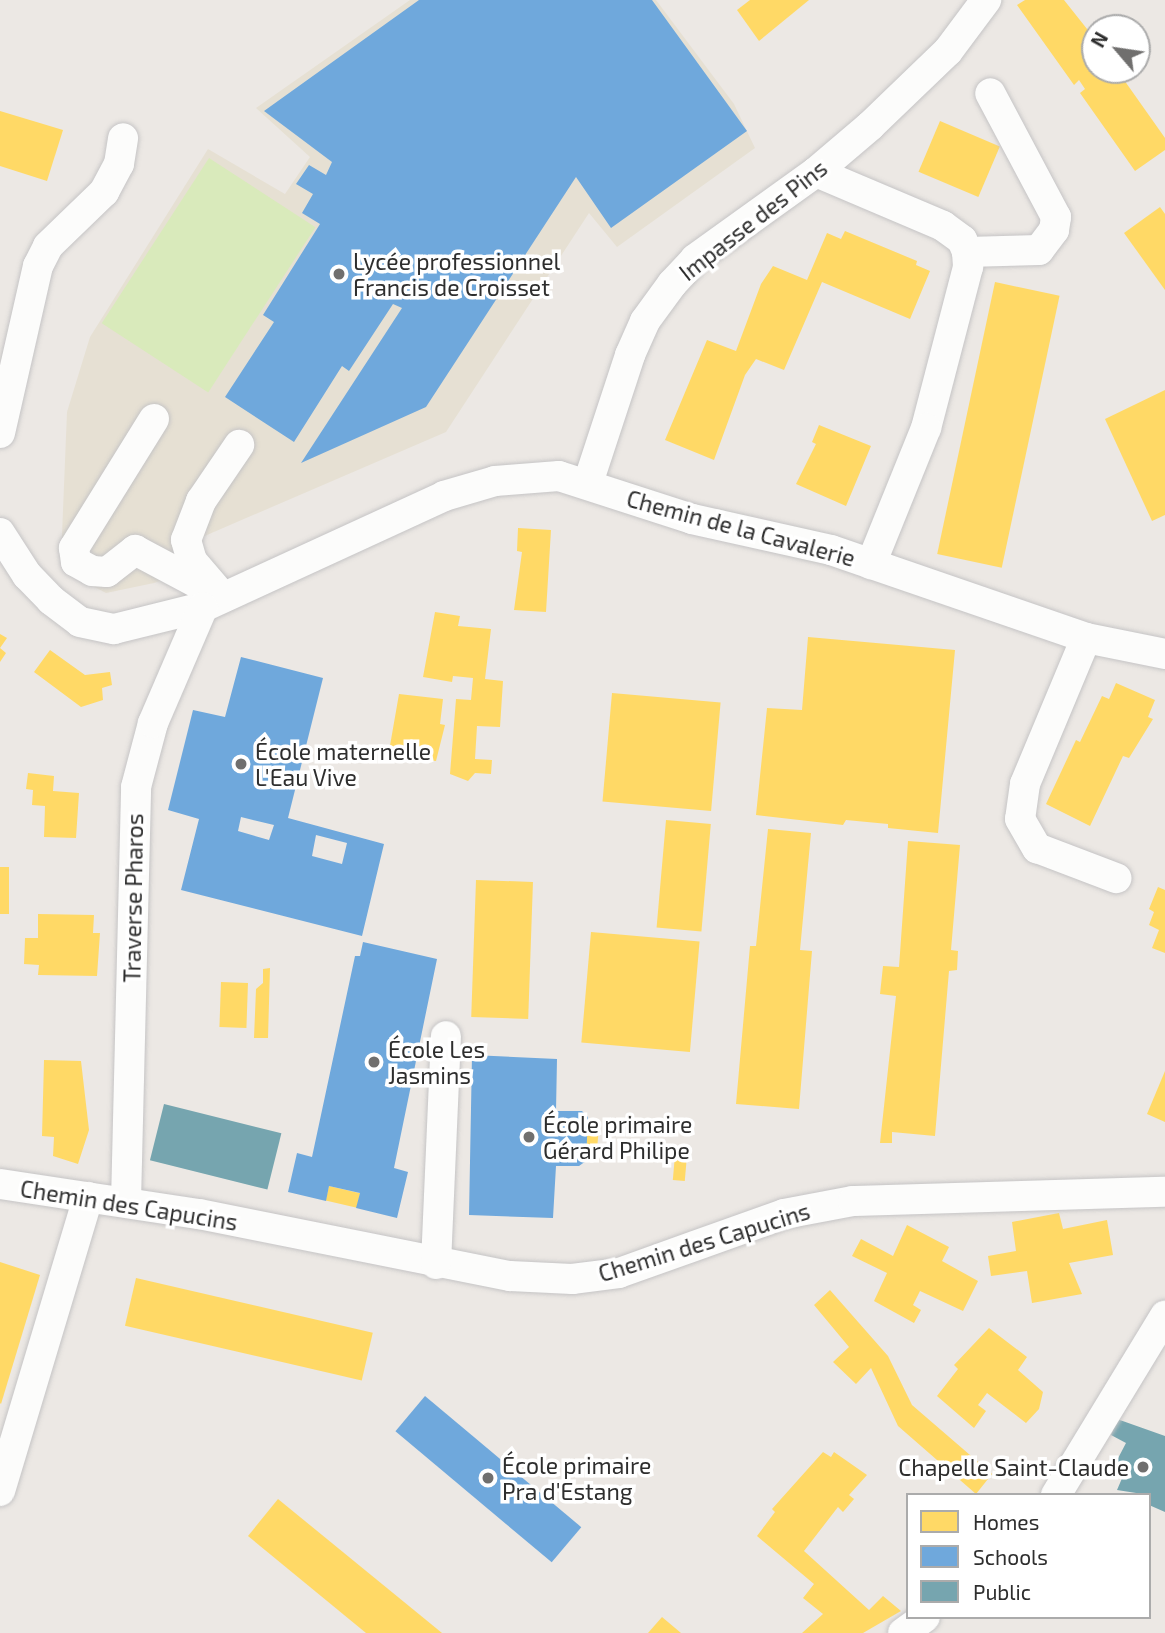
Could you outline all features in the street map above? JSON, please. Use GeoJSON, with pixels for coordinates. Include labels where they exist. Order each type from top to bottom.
{"type":"FeatureCollection","features":[{"type":"Feature","properties":{"kind":"street","name":"Impasse des Pins"},"geometry":{"type":"LineString","coordinates":[[588,484],[630,355],[645,321],[671,284],[695,259],[816,172],[912,89],[948,51],[986,0]]}},
{"type":"Feature","properties":{"kind":"street"},"geometry":{"type":"LineString","coordinates":[[967,252],[1039,250],[1054,230],[1056,217],[990,93]]}},
{"type":"Feature","properties":{"kind":"street"},"geometry":{"type":"LineString","coordinates":[[0,433],[38,266],[48,246],[104,192],[119,164],[123,138]]}},
{"type":"Feature","properties":{"kind":"street"},"geometry":{"type":"LineString","coordinates":[[816,172],[943,226],[962,240],[967,252],[968,267],[926,428],[871,564]]}},
{"type":"Feature","properties":{"kind":"street"},"geometry":{"type":"LineString","coordinates":[[154,419],[74,548],[76,562],[92,571],[107,572],[135,550],[213,602]]}},
{"type":"Feature","properties":{"kind":"street"},"geometry":{"type":"LineString","coordinates":[[213,602],[192,562],[186,540],[201,501],[239,445]]}},
{"type":"Feature","properties":{"kind":"street","name":"Chemin de la Cavalerie"},"geometry":{"type":"LineString","coordinates":[[0,533],[27,575],[51,600],[96,628],[139,625],[213,602],[444,496],[527,476],[588,484],[692,520],[831,550],[1086,638],[1165,654]]}},
{"type":"Feature","properties":{"kind":"street","name":"Traverse Pharos"},"geometry":{"type":"LineString","coordinates":[[126,1202],[136,787],[153,723],[213,602]]}},
{"type":"Feature","properties":{"kind":"street"},"geometry":{"type":"LineString","coordinates":[[1086,638],[1025,785],[1020,819],[1037,848],[1116,878]]}},
{"type":"Feature","properties":{"kind":"street"},"geometry":{"type":"LineString","coordinates":[[436,1264],[446,1036]]}},
{"type":"Feature","properties":{"kind":"street","name":"Chemin des Capucins"},"geometry":{"type":"LineString","coordinates":[[0,1184],[126,1202],[436,1264],[510,1276],[572,1279],[619,1273],[783,1214],[853,1201],[1158,1198]]}},
{"type":"Feature","properties":{"kind":"street"},"geometry":{"type":"LineString","coordinates":[[0,1491],[88,1197]]}},
{"type":"Feature","properties":{"kind":"street"},"geometry":{"type":"LineString","coordinates":[[1057,1493],[1165,1316]]}},
{"type":"Feature","properties":{"kind":"street"},"geometry":{"type":"LineString","coordinates":[[903,1633],[922,1619]]}},
{"type":"Feature","properties":{"kind":"shaded area","name":"Lycée professionnel Francis de Croisset"},"geometry":{"type":"Polygon","coordinates":[[[410,0],[656,0],[734,104],[755,148],[617,247],[589,213],[446,432],[200,538],[204,565],[154,583],[106,593],[81,580],[61,559],[67,412],[90,337],[208,149],[285,194],[310,157],[256,108],[410,0]]]}},
{"type":"Feature","properties":{"kind":"green space"},"geometry":{"type":"Polygon","coordinates":[[[209,158],[316,227],[208,392],[102,323],[209,158]]]}},
{"type":"Feature","properties":{"kind":"building: Homes"},"geometry":{"type":"Polygon","coordinates":[[[750,0],[809,0],[759,41],[737,10],[750,0]]]}},
{"type":"Feature","properties":{"kind":"building: Homes"},"geometry":{"type":"Polygon","coordinates":[[[1025,0],[1064,0],[1081,21],[1081,83],[1079,80],[1074,85],[1017,5],[1025,0]]]}},
{"type":"Feature","properties":{"kind":"building: Homes"},"geometry":{"type":"Polygon","coordinates":[[[1082,84],[1127,84],[1165,138],[1165,150],[1135,171],[1080,93],[1085,89],[1082,84]]]}},
{"type":"Feature","properties":{"kind":"building: Homes"},"geometry":{"type":"Polygon","coordinates":[[[0,111],[63,130],[47,181],[0,166],[0,111]]]}},
{"type":"Feature","properties":{"kind":"building: Homes"},"geometry":{"type":"Polygon","coordinates":[[[940,121],[1000,146],[978,197],[919,172],[940,121]]]}},
{"type":"Feature","properties":{"kind":"building: Homes"},"geometry":{"type":"Polygon","coordinates":[[[1160,207],[1165,214],[1165,290],[1124,233],[1160,207]]]}},
{"type":"Feature","properties":{"kind":"building: Homes"},"geometry":{"type":"Polygon","coordinates":[[[845,231],[917,261],[916,265],[930,271],[910,319],[822,282],[784,370],[756,359],[745,375],[714,460],[665,440],[707,340],[736,351],[761,284],[773,266],[807,280],[827,233],[841,239],[845,231]]]}},
{"type":"Feature","properties":{"kind":"building: Homes"},"geometry":{"type":"Polygon","coordinates":[[[995,282],[1060,296],[1002,568],[937,554],[995,282]]]}},
{"type":"Feature","properties":{"kind":"building: Homes"},"geometry":{"type":"Polygon","coordinates":[[[1165,390],[1165,515],[1152,521],[1105,419],[1165,390]]]}},
{"type":"Feature","properties":{"kind":"building: Homes"},"geometry":{"type":"Polygon","coordinates":[[[819,425],[871,446],[846,506],[796,484],[816,444],[812,442],[819,425]]]}},
{"type":"Feature","properties":{"kind":"building: Homes"},"geometry":{"type":"Polygon","coordinates":[[[518,528],[551,530],[546,612],[514,610],[522,552],[517,551],[518,528]]]}},
{"type":"Feature","properties":{"kind":"building: Homes"},"geometry":{"type":"Polygon","coordinates":[[[435,612],[460,616],[458,626],[491,629],[485,679],[503,681],[500,727],[477,726],[475,759],[492,760],[491,774],[475,773],[468,781],[450,774],[456,699],[471,700],[473,678],[453,676],[452,682],[423,677],[435,612]]]}},
{"type":"Feature","properties":{"kind":"building: Homes"},"geometry":{"type":"Polygon","coordinates":[[[0,634],[7,638],[0,648],[0,634]]]}},
{"type":"Feature","properties":{"kind":"building: Homes"},"geometry":{"type":"Polygon","coordinates":[[[808,637],[955,650],[938,833],[888,828],[888,824],[846,820],[843,825],[756,815],[767,708],[802,710],[808,637]]]}},
{"type":"Feature","properties":{"kind":"building: Homes"},"geometry":{"type":"Polygon","coordinates":[[[0,648],[6,653],[0,662],[0,648]]]}},
{"type":"Feature","properties":{"kind":"building: Homes"},"geometry":{"type":"Polygon","coordinates":[[[50,650],[85,675],[110,672],[112,685],[102,688],[103,700],[81,707],[34,672],[50,650]]]}},
{"type":"Feature","properties":{"kind":"building: Homes"},"geometry":{"type":"Polygon","coordinates":[[[1116,683],[1155,700],[1148,717],[1153,719],[1129,758],[1123,756],[1090,826],[1046,804],[1076,740],[1080,742],[1102,696],[1109,699],[1116,683]]]}},
{"type":"Feature","properties":{"kind":"building: Homes"},"geometry":{"type":"Polygon","coordinates":[[[612,693],[721,702],[711,811],[603,802],[612,693]]]}},
{"type":"Feature","properties":{"kind":"building: Homes"},"geometry":{"type":"Polygon","coordinates":[[[399,694],[443,699],[440,724],[445,725],[436,761],[388,757],[399,694]]]}},
{"type":"Feature","properties":{"kind":"building: Homes"},"geometry":{"type":"Polygon","coordinates":[[[28,773],[54,776],[53,791],[79,793],[76,838],[44,837],[45,806],[32,805],[33,790],[26,789],[28,773]]]}},
{"type":"Feature","properties":{"kind":"building: Homes"},"geometry":{"type":"Polygon","coordinates":[[[666,820],[711,824],[701,932],[657,928],[666,820]]]}},
{"type":"Feature","properties":{"kind":"building: Homes"},"geometry":{"type":"Polygon","coordinates":[[[768,829],[811,833],[800,950],[812,951],[799,1109],[736,1104],[750,946],[756,946],[768,829]]]}},
{"type":"Feature","properties":{"kind":"building: Homes"},"geometry":{"type":"Polygon","coordinates":[[[908,841],[960,845],[951,950],[958,951],[957,970],[949,971],[935,1136],[892,1132],[892,1143],[880,1143],[896,996],[880,994],[883,966],[899,967],[908,841]]]}},
{"type":"Feature","properties":{"kind":"building: Homes"},"geometry":{"type":"Polygon","coordinates":[[[0,867],[9,867],[9,914],[0,914],[0,867]]]}},
{"type":"Feature","properties":{"kind":"building: Homes"},"geometry":{"type":"Polygon","coordinates":[[[476,880],[533,882],[528,1019],[471,1017],[476,880]]]}},
{"type":"Feature","properties":{"kind":"building: Homes"},"geometry":{"type":"Polygon","coordinates":[[[1158,887],[1165,890],[1165,953],[1152,948],[1159,930],[1149,925],[1154,912],[1149,909],[1158,887]]]}},
{"type":"Feature","properties":{"kind":"building: Homes"},"geometry":{"type":"Polygon","coordinates":[[[38,914],[94,915],[93,933],[100,933],[97,976],[38,975],[39,965],[24,964],[25,938],[38,938],[38,914]]]}},
{"type":"Feature","properties":{"kind":"building: Homes"},"geometry":{"type":"Polygon","coordinates":[[[591,932],[700,941],[690,1052],[581,1043],[591,932]]]}},
{"type":"Feature","properties":{"kind":"building: Homes"},"geometry":{"type":"Polygon","coordinates":[[[270,968],[268,1038],[254,1038],[256,989],[263,983],[263,969],[270,968]]]}},
{"type":"Feature","properties":{"kind":"building: Homes"},"geometry":{"type":"Polygon","coordinates":[[[221,982],[248,983],[246,1028],[219,1027],[221,982]]]}},
{"type":"Feature","properties":{"kind":"building: Homes"},"geometry":{"type":"Polygon","coordinates":[[[44,1060],[81,1061],[89,1130],[78,1164],[53,1156],[54,1137],[42,1136],[44,1060]]]}},
{"type":"Feature","properties":{"kind":"building: Homes"},"geometry":{"type":"Polygon","coordinates":[[[1165,1071],[1165,1122],[1147,1114],[1165,1071]]]}},
{"type":"Feature","properties":{"kind":"building: Homes"},"geometry":{"type":"Polygon","coordinates":[[[587,1126],[599,1127],[597,1150],[585,1149],[587,1126]]]}},
{"type":"Feature","properties":{"kind":"building: Homes"},"geometry":{"type":"Polygon","coordinates":[[[675,1155],[687,1156],[685,1181],[673,1180],[675,1155]]]}},
{"type":"Feature","properties":{"kind":"building: Homes"},"geometry":{"type":"Polygon","coordinates":[[[329,1186],[360,1193],[357,1208],[326,1201],[329,1186]]]}},
{"type":"Feature","properties":{"kind":"building: Homes"},"geometry":{"type":"Polygon","coordinates":[[[1059,1213],[1063,1229],[1107,1220],[1113,1255],[1069,1263],[1082,1294],[1032,1303],[1027,1271],[991,1276],[988,1256],[1016,1251],[1012,1222],[1059,1213]]]}},
{"type":"Feature","properties":{"kind":"building: Homes"},"geometry":{"type":"Polygon","coordinates":[[[907,1225],[949,1247],[942,1261],[978,1281],[963,1311],[920,1291],[913,1305],[921,1310],[914,1323],[874,1301],[887,1273],[852,1256],[861,1239],[893,1256],[907,1225]]]}},
{"type":"Feature","properties":{"kind":"building: Homes"},"geometry":{"type":"Polygon","coordinates":[[[0,1262],[40,1275],[1,1404],[0,1403],[0,1262]]]}},
{"type":"Feature","properties":{"kind":"building: Homes"},"geometry":{"type":"Polygon","coordinates":[[[136,1278],[373,1333],[362,1380],[125,1326],[136,1278]]]}},
{"type":"Feature","properties":{"kind":"building: Homes"},"geometry":{"type":"Polygon","coordinates":[[[830,1290],[888,1356],[912,1405],[992,1474],[977,1493],[898,1426],[871,1368],[856,1384],[833,1362],[849,1347],[814,1305],[830,1290]]]}},
{"type":"Feature","properties":{"kind":"building: Homes"},"geometry":{"type":"Polygon","coordinates":[[[989,1328],[1027,1357],[1018,1370],[1043,1392],[1039,1409],[1026,1423],[987,1393],[978,1405],[986,1411],[974,1428],[937,1396],[958,1369],[954,1365],[989,1328]]]}},
{"type":"Feature","properties":{"kind":"building: Homes"},"geometry":{"type":"Polygon","coordinates":[[[823,1452],[831,1457],[834,1452],[867,1475],[849,1495],[854,1499],[843,1512],[838,1507],[804,1551],[869,1610],[883,1596],[901,1611],[863,1633],[802,1633],[823,1614],[803,1598],[814,1584],[757,1536],[775,1512],[772,1509],[823,1452]]]}},
{"type":"Feature","properties":{"kind":"building: Homes"},"geometry":{"type":"Polygon","coordinates":[[[278,1499],[442,1633],[366,1633],[248,1536],[278,1499]]]}},
{"type":"Feature","properties":{"kind":"building: Homes"},"geometry":{"type":"Polygon","coordinates":[[[662,1617],[681,1633],[648,1633],[662,1617]]]}},
{"type":"Feature","properties":{"kind":"building: Schools"},"geometry":{"type":"Polygon","coordinates":[[[419,0],[652,0],[747,131],[611,228],[576,177],[426,407],[301,463],[402,308],[393,304],[349,371],[342,366],[294,442],[225,397],[274,322],[263,315],[320,224],[302,213],[313,194],[296,184],[309,165],[326,175],[332,162],[264,111],[419,0]]]}},
{"type":"Feature","properties":{"kind":"building: Schools","name":"École maternelle L'Eau Vive"},"geometry":{"type":"Polygon","coordinates":[[[241,657],[323,678],[288,818],[384,844],[362,936],[181,890],[199,819],[168,810],[193,710],[225,717],[241,657]],[[241,817],[238,831],[269,840],[274,825],[241,817]],[[316,835],[312,856],[342,864],[347,843],[316,835]]]}},
{"type":"Feature","properties":{"kind":"building: Schools","name":"École Les Jasmins"},"geometry":{"type":"Polygon","coordinates":[[[363,942],[437,959],[394,1168],[408,1172],[397,1218],[356,1208],[360,1193],[329,1186],[326,1201],[288,1192],[297,1153],[312,1157],[355,956],[360,956],[363,942]]]}},
{"type":"Feature","properties":{"kind":"building: Schools","name":"École primaire Gérard Philipe"},"geometry":{"type":"Polygon","coordinates":[[[472,1055],[557,1059],[556,1111],[582,1111],[588,1117],[586,1161],[579,1166],[556,1166],[553,1218],[469,1215],[472,1055]]]}},
{"type":"Feature","properties":{"kind":"building: Schools","name":"École primaire Pra d'Estang"},"geometry":{"type":"Polygon","coordinates":[[[425,1396],[581,1527],[552,1562],[395,1431],[425,1396]]]}},
{"type":"Feature","properties":{"kind":"building: Public"},"geometry":{"type":"Polygon","coordinates":[[[164,1104],[281,1133],[267,1190],[150,1160],[164,1104]]]}},
{"type":"Feature","properties":{"kind":"building: Public","name":"Chapelle Saint-Claude"},"geometry":{"type":"Polygon","coordinates":[[[1117,1419],[1165,1436],[1165,1512],[1151,1506],[1151,1493],[1117,1490],[1126,1469],[1115,1464],[1126,1443],[1111,1435],[1117,1419]]]}},
{"type":"Feature","properties":{"kind":"place","name":"Lycée professionnel Francis de Croisset"},"geometry":{"type":"Point","coordinates":[339,274]}},
{"type":"Feature","properties":{"kind":"place","name":"École maternelle L'Eau Vive"},"geometry":{"type":"Point","coordinates":[241,764]}},
{"type":"Feature","properties":{"kind":"place","name":"École Les Jasmins"},"geometry":{"type":"Point","coordinates":[374,1062]}},
{"type":"Feature","properties":{"kind":"place","name":"École primaire Gérard Philipe"},"geometry":{"type":"Point","coordinates":[529,1137]}},
{"type":"Feature","properties":{"kind":"place","name":"Chapelle Saint-Claude"},"geometry":{"type":"Point","coordinates":[1143,1467]}},
{"type":"Feature","properties":{"kind":"place","name":"École primaire Pra d'Estang"},"geometry":{"type":"Point","coordinates":[488,1478]}}]}
